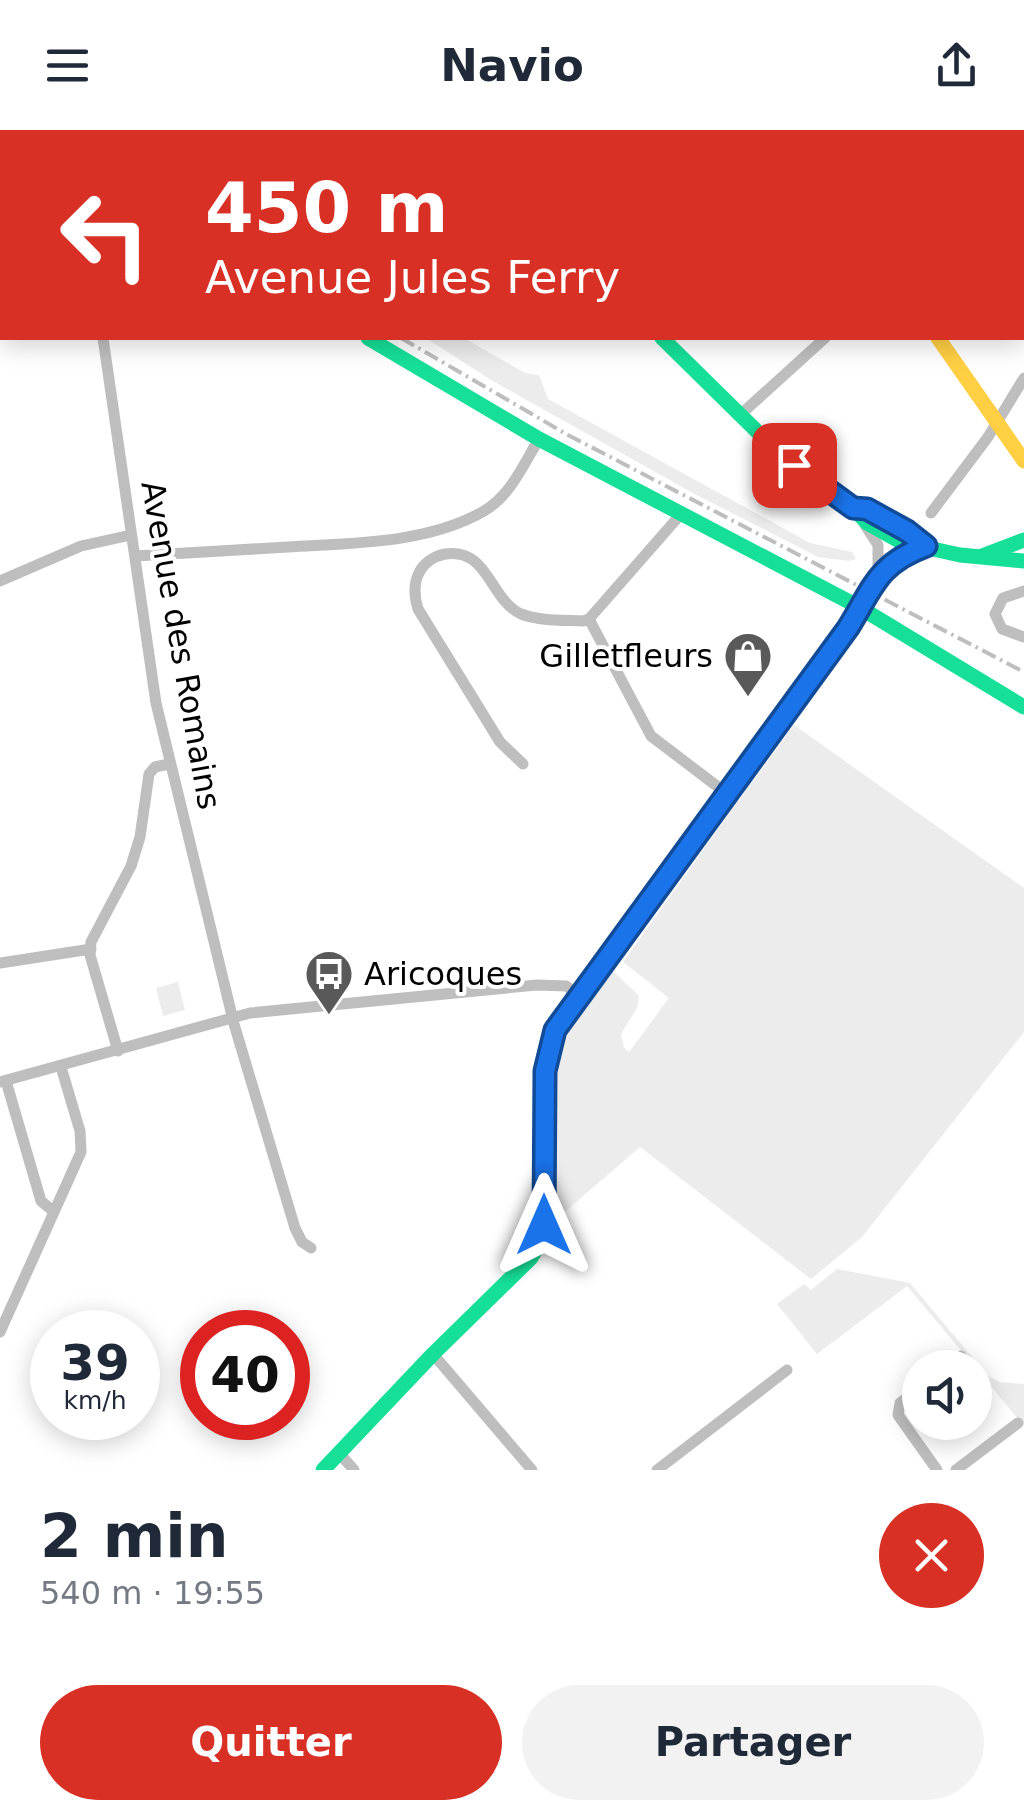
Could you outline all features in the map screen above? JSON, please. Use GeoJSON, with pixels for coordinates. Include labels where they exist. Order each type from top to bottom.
{"type":"FeatureCollection","features":[{"type":"Feature","properties":{"kind":"street","name":"Avenue des Romains"},"geometry":{"type":"LineString","coordinates":[[103,340],[156,703],[169,764],[233,1018],[291,1219],[302,1242],[311,1248]]}},
{"type":"Feature","properties":{"kind":"street"},"geometry":{"type":"LineString","coordinates":[[371,340],[538,438],[860,607],[1024,707]]}},
{"type":"Feature","properties":{"kind":"street"},"geometry":{"type":"LineString","coordinates":[[664,340],[794,465],[857,514],[878,545],[878,576]]}},
{"type":"Feature","properties":{"kind":"street"},"geometry":{"type":"LineString","coordinates":[[740,415],[823,340]]}},
{"type":"Feature","properties":{"kind":"street"},"geometry":{"type":"LineString","coordinates":[[939,340],[1023,461]]}},
{"type":"Feature","properties":{"kind":"street"},"geometry":{"type":"LineString","coordinates":[[931,513],[998,423],[1024,378]]}},
{"type":"Feature","properties":{"kind":"street"},"geometry":{"type":"LineString","coordinates":[[135,556],[353,543],[394,538],[464,520],[485,510],[511,488],[538,438]]}},
{"type":"Feature","properties":{"kind":"street"},"geometry":{"type":"LineString","coordinates":[[857,514],[867,509],[926,546],[948,553],[1024,561]]}},
{"type":"Feature","properties":{"kind":"street"},"geometry":{"type":"LineString","coordinates":[[523,764],[500,742],[418,609],[415,587],[419,572],[438,556],[462,555],[482,568],[516,611],[536,618],[589,619],[681,514]]}},
{"type":"Feature","properties":{"kind":"street"},"geometry":{"type":"LineString","coordinates":[[0,581],[93,542],[131,536]]}},
{"type":"Feature","properties":{"kind":"street"},"geometry":{"type":"LineString","coordinates":[[982,556],[1024,540]]}},
{"type":"Feature","properties":{"kind":"street"},"geometry":{"type":"LineString","coordinates":[[323,1470],[432,1354],[525,1266],[540,1243],[544,1225],[547,1054],[555,1030],[860,607],[878,576],[898,558],[926,546]]}},
{"type":"Feature","properties":{"kind":"street"},"geometry":{"type":"LineString","coordinates":[[1024,590],[1003,598],[995,614],[1002,629],[1024,637]]}},
{"type":"Feature","properties":{"kind":"street"},"geometry":{"type":"LineString","coordinates":[[589,619],[651,736],[726,793]]}},
{"type":"Feature","properties":{"kind":"street"},"geometry":{"type":"LineString","coordinates":[[118,1051],[90,948],[132,866],[149,774],[169,764]]}},
{"type":"Feature","properties":{"kind":"street"},"geometry":{"type":"LineString","coordinates":[[0,962],[90,948]]}},
{"type":"Feature","properties":{"kind":"street"},"geometry":{"type":"LineString","coordinates":[[53,1211],[41,1201],[3,1081],[233,1018],[364,1000],[537,985],[566,986],[579,996]]}},
{"type":"Feature","properties":{"kind":"street"},"geometry":{"type":"LineString","coordinates":[[0,1332],[79,1158],[81,1138],[61,1067]]}},
{"type":"Feature","properties":{"kind":"street"},"geometry":{"type":"LineString","coordinates":[[432,1354],[532,1470]]}},
{"type":"Feature","properties":{"kind":"street"},"geometry":{"type":"LineString","coordinates":[[656,1470],[787,1370]]}},
{"type":"Feature","properties":{"kind":"street"},"geometry":{"type":"LineString","coordinates":[[956,1470],[1018,1423]]}},
{"type":"Feature","properties":{"kind":"street"},"geometry":{"type":"LineString","coordinates":[[916,1440],[937,1470]]}},
{"type":"Feature","properties":{"kind":"street"},"geometry":{"type":"LineString","coordinates":[[339,1453],[354,1470]]}},
{"type":"Feature","properties":{"kind":"shaded area"},"geometry":{"type":"Polygon","coordinates":[[[429,340],[467,340],[525,373],[539,375],[548,399],[810,543],[852,552],[856,559],[818,557],[691,492],[491,380],[429,340]]]}},
{"type":"Feature","properties":{"kind":"shaded area"},"geometry":{"type":"Polygon","coordinates":[[[794,725],[1024,888],[1024,1032],[862,1237],[811,1279],[640,1147],[553,1222],[554,1067],[568,1029],[606,973],[614,972],[639,996],[637,1008],[621,1034],[629,1052],[669,998],[623,962],[735,800],[738,802],[744,794],[741,791],[749,780],[754,780],[794,725]]]}},
{"type":"Feature","properties":{"kind":"shaded area"},"geometry":{"type":"Polygon","coordinates":[[[178,982],[185,1010],[163,1016],[156,988],[178,982]]]}},
{"type":"Feature","properties":{"kind":"shaded area"},"geometry":{"type":"Polygon","coordinates":[[[837,1269],[910,1283],[966,1350],[960,1350],[907,1286],[817,1354],[777,1304],[804,1284],[811,1290],[837,1269]]]}},
{"type":"Feature","properties":{"kind":"shaded area"},"geometry":{"type":"Polygon","coordinates":[[[992,1378],[1024,1384],[1024,1426],[992,1388],[992,1378]]]}},
{"type":"Feature","properties":{"kind":"railway"},"geometry":{"type":"LineString","coordinates":[[404,340],[568,435],[1024,672]]}},
{"type":"Feature","properties":{"kind":"traffic: fast"},"geometry":{"type":"LineString","coordinates":[[371,340],[539,439],[859,607],[1024,707]]}},
{"type":"Feature","properties":{"kind":"traffic: fast"},"geometry":{"type":"LineString","coordinates":[[664,340],[775,449],[867,523],[901,542],[960,555],[1024,561]]}},
{"type":"Feature","properties":{"kind":"traffic: fast"},"geometry":{"type":"LineString","coordinates":[[982,556],[1024,540]]}},
{"type":"Feature","properties":{"kind":"traffic: fast"},"geometry":{"type":"LineString","coordinates":[[323,1470],[531,1258],[540,1243],[545,1071],[555,1030],[682,855]]}},
{"type":"Feature","properties":{"kind":"traffic: slow"},"geometry":{"type":"LineString","coordinates":[[939,340],[1024,461]]}},
{"type":"Feature","properties":{"kind":"traffic: slow"},"geometry":{"type":"LineString","coordinates":[[682,855],[849,625],[878,577],[897,560],[926,546]]}},
{"type":"Feature","properties":{"kind":"traffic: jam"},"geometry":{"type":"LineString","coordinates":[[853,508],[881,516],[923,544]]}},
{"type":"Feature","properties":{"kind":"place","name":"Gilletfleurs"},"geometry":{"type":"Point","coordinates":[748,698]}},
{"type":"Feature","properties":{"kind":"place","name":"Aricoques"},"geometry":{"type":"Point","coordinates":[329,1016]}},
{"type":"Feature","properties":{"kind":"route"},"geometry":{"type":"LineString","coordinates":[[544,1225],[545,1071],[555,1030],[848,628],[878,576],[904,554],[926,546],[867,509],[853,508],[794,465]]}}]}
